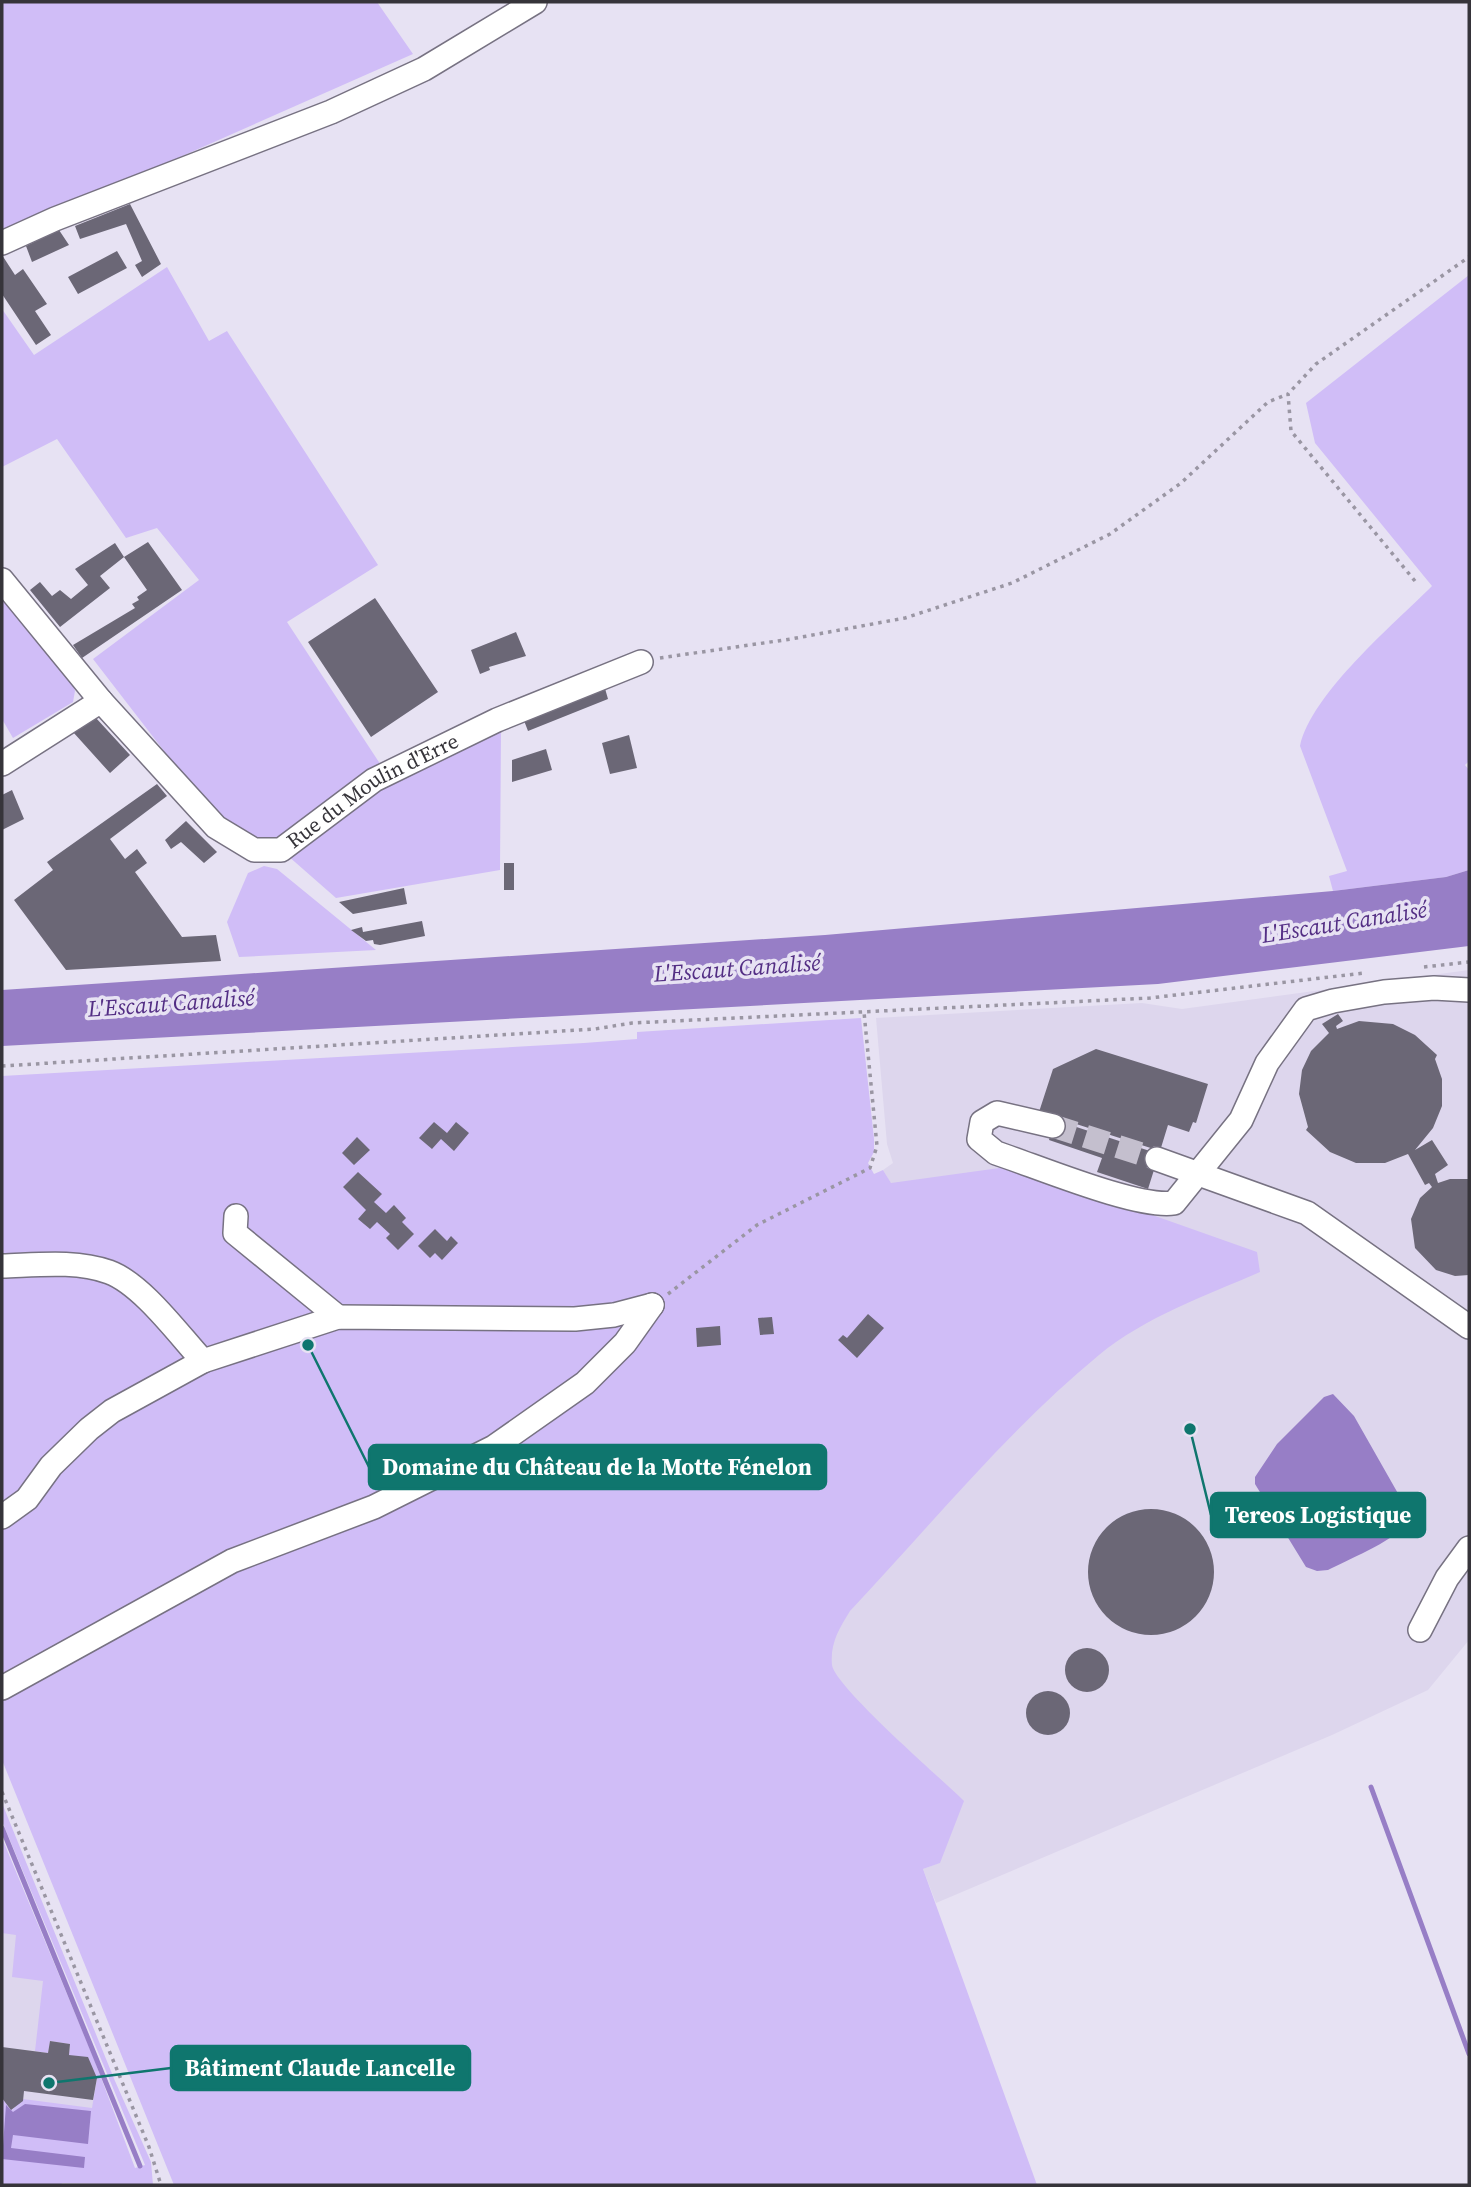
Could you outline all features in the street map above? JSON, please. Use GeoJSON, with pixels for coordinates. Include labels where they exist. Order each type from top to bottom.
{"type":"FeatureCollection","features":[{"type":"Feature","properties":{"kind":"street"},"geometry":{"type":"LineString","coordinates":[[2,243],[331,112],[424,69],[535,2]]}},
{"type":"Feature","properties":{"kind":"street","name":"Rue du Moulin d'Erre"},"geometry":{"type":"LineString","coordinates":[[2,580],[101,701],[216,827],[254,850],[281,850],[374,780],[497,720],[641,662]]}},
{"type":"Feature","properties":{"kind":"street"},"geometry":{"type":"LineString","coordinates":[[2,764],[101,701]]}},
{"type":"Feature","properties":{"kind":"street"},"geometry":{"type":"LineString","coordinates":[[1053,1126],[997,1113],[982,1122],[979,1139],[996,1153],[1160,1205],[1174,1203],[1241,1120],[1267,1063],[1307,1009],[1333,1001],[1384,992],[1434,988],[1469,990]]}},
{"type":"Feature","properties":{"kind":"street"},"geometry":{"type":"LineString","coordinates":[[1157,1160],[1307,1213],[1469,1327]]}},
{"type":"Feature","properties":{"kind":"street"},"geometry":{"type":"LineString","coordinates":[[236,1216],[235,1233],[338,1317]]}},
{"type":"Feature","properties":{"kind":"street"},"geometry":{"type":"LineString","coordinates":[[2,1266],[63,1264],[107,1271],[128,1283],[203,1361]]}},
{"type":"Feature","properties":{"kind":"street"},"geometry":{"type":"LineString","coordinates":[[2,1517],[27,1499],[51,1466],[112,1411],[203,1361],[338,1317],[575,1319],[614,1315],[652,1305]]}},
{"type":"Feature","properties":{"kind":"street"},"geometry":{"type":"LineString","coordinates":[[2,1688],[232,1561],[374,1507],[494,1447],[585,1383],[625,1343],[652,1305]]}},
{"type":"Feature","properties":{"kind":"street"},"geometry":{"type":"LineString","coordinates":[[1420,1630],[1447,1578],[1469,1548]]}},
{"type":"Feature","properties":{"kind":"path"},"geometry":{"type":"LineString","coordinates":[[641,662],[905,618],[1012,583],[1110,534],[1181,483],[1269,402],[1288,394],[1316,364],[1469,257]]}},
{"type":"Feature","properties":{"kind":"path"},"geometry":{"type":"LineString","coordinates":[[1288,394],[1291,431],[1415,580]]}},
{"type":"Feature","properties":{"kind":"path"},"geometry":{"type":"LineString","coordinates":[[1418,967],[1469,962]]}},
{"type":"Feature","properties":{"kind":"path"},"geometry":{"type":"LineString","coordinates":[[2,1066],[595,1029],[632,1023],[1150,998],[1371,973]]}},
{"type":"Feature","properties":{"kind":"path"},"geometry":{"type":"LineString","coordinates":[[652,1305],[757,1226],[870,1168],[877,1146],[864,1013]]}},
{"type":"Feature","properties":{"kind":"path"},"geometry":{"type":"LineString","coordinates":[[2,1791],[149,2147],[161,2185]]}},
{"type":"Feature","properties":{"kind":"shaded area"},"geometry":{"type":"Polygon","coordinates":[[[2,2],[377,2],[413,54],[137,176],[45,210],[2,230],[2,2]]]}},
{"type":"Feature","properties":{"kind":"shaded area"},"geometry":{"type":"Polygon","coordinates":[[[167,267],[209,341],[227,331],[378,565],[287,622],[392,782],[501,731],[500,870],[336,898],[271,841],[236,832],[208,808],[93,659],[199,580],[157,528],[126,538],[57,439],[2,467],[2,309],[34,355],[167,267]]]}},
{"type":"Feature","properties":{"kind":"shaded area"},"geometry":{"type":"Polygon","coordinates":[[[1469,275],[1469,761],[1465,765],[1469,770],[1469,870],[1446,877],[1333,891],[1329,876],[1347,871],[1300,746],[1307,726],[1337,683],[1376,640],[1432,586],[1315,443],[1306,403],[1469,275]]]}},
{"type":"Feature","properties":{"kind":"shaded area"},"geometry":{"type":"Polygon","coordinates":[[[2,597],[71,679],[75,691],[73,702],[13,738],[2,719],[2,597]]]}},
{"type":"Feature","properties":{"kind":"shaded area"},"geometry":{"type":"Polygon","coordinates":[[[264,866],[277,869],[376,950],[239,957],[227,922],[248,873],[264,866]]]}},
{"type":"Feature","properties":{"kind":"shaded area"},"geometry":{"type":"Polygon","coordinates":[[[1469,970],[1469,1640],[1428,1690],[1332,1735],[936,1903],[923,1869],[939,1863],[523,1437],[934,1256],[883,1170],[893,1163],[887,1144],[876,1018],[1142,1003],[1182,1009],[1469,970]]]}},
{"type":"Feature","properties":{"kind":"shaded area"},"geometry":{"type":"Polygon","coordinates":[[[861,1018],[874,1139],[874,1152],[868,1163],[874,1174],[883,1170],[891,1183],[1014,1166],[1257,1252],[1260,1272],[1176,1308],[1136,1329],[1099,1355],[1065,1384],[1002,1446],[850,1611],[834,1643],[832,1665],[851,1693],[964,1801],[940,1863],[923,1869],[1037,2185],[174,2185],[2,1760],[2,1696],[232,1566],[329,1526],[362,1520],[455,1477],[556,1413],[628,1352],[631,1329],[556,1400],[479,1451],[418,1483],[224,1558],[2,1676],[2,1076],[584,1043],[637,1039],[637,1032],[861,1018]]]}},
{"type":"Feature","properties":{"kind":"shaded area"},"geometry":{"type":"Polygon","coordinates":[[[2,1803],[115,2081],[151,2162],[153,2185],[2,2185],[2,2098],[12,2110],[23,2099],[92,2108],[97,2078],[69,2055],[70,2044],[50,2041],[48,2053],[35,2051],[43,1981],[12,1977],[16,1935],[2,1933],[2,1838],[94,2059],[135,2168],[145,2165],[2,1821],[2,1803]]]}},
{"type":"Feature","properties":{"kind":"shaded area"},"geometry":{"type":"Polygon","coordinates":[[[2,1848],[61,1992],[130,2185],[2,2185],[2,1848]]]}},
{"type":"Feature","properties":{"kind":"water","name":"L'Escaut Canalisé"},"geometry":{"type":"Polygon","coordinates":[[[1469,870],[1469,946],[1158,984],[2,1046],[2,990],[825,935],[1333,891],[1446,877],[1469,870]]]}},
{"type":"Feature","properties":{"kind":"water"},"geometry":{"type":"Polygon","coordinates":[[[1333,1394],[1354,1416],[1404,1504],[1406,1518],[1398,1532],[1380,1544],[1328,1570],[1317,1571],[1306,1567],[1255,1484],[1255,1477],[1277,1444],[1324,1397],[1333,1394]]]}},
{"type":"Feature","properties":{"kind":"water"},"geometry":{"type":"Polygon","coordinates":[[[25,2104],[91,2111],[88,2144],[13,2135],[11,2148],[85,2157],[84,2168],[2,2159],[6,2105],[13,2112],[25,2104]]]}},
{"type":"Feature","properties":{"kind":"building"},"geometry":{"type":"Polygon","coordinates":[[[130,204],[161,264],[142,277],[135,265],[142,261],[126,224],[80,239],[75,226],[130,204]]]}},
{"type":"Feature","properties":{"kind":"building"},"geometry":{"type":"Polygon","coordinates":[[[59,230],[69,245],[32,262],[26,246],[59,230]]]}},
{"type":"Feature","properties":{"kind":"building"},"geometry":{"type":"Polygon","coordinates":[[[117,251],[127,268],[78,294],[68,277],[117,251]]]}},
{"type":"Feature","properties":{"kind":"building"},"geometry":{"type":"Polygon","coordinates":[[[2,255],[15,275],[23,269],[47,304],[35,311],[51,335],[36,345],[2,294],[2,255]]]}},
{"type":"Feature","properties":{"kind":"building"},"geometry":{"type":"Polygon","coordinates":[[[148,542],[182,590],[82,658],[73,645],[135,608],[132,604],[147,590],[124,557],[148,542]]]}},
{"type":"Feature","properties":{"kind":"building"},"geometry":{"type":"Polygon","coordinates":[[[115,543],[124,557],[100,576],[110,588],[60,627],[30,590],[40,582],[52,596],[60,590],[71,599],[88,585],[75,569],[115,543]]]}},
{"type":"Feature","properties":{"kind":"building"},"geometry":{"type":"Polygon","coordinates":[[[375,598],[438,692],[371,737],[308,642],[375,598]]]}},
{"type":"Feature","properties":{"kind":"building"},"geometry":{"type":"Polygon","coordinates":[[[516,632],[526,656],[489,667],[490,670],[480,674],[471,650],[516,632]]]}},
{"type":"Feature","properties":{"kind":"building"},"geometry":{"type":"Polygon","coordinates":[[[604,685],[608,699],[528,731],[523,718],[604,685]]]}},
{"type":"Feature","properties":{"kind":"building"},"geometry":{"type":"Polygon","coordinates":[[[96,718],[130,755],[110,773],[73,732],[96,718]]]}},
{"type":"Feature","properties":{"kind":"building"},"geometry":{"type":"Polygon","coordinates":[[[629,735],[637,768],[610,774],[602,743],[629,735]]]}},
{"type":"Feature","properties":{"kind":"building"},"geometry":{"type":"Polygon","coordinates":[[[546,749],[552,770],[512,782],[512,760],[546,749]]]}},
{"type":"Feature","properties":{"kind":"building"},"geometry":{"type":"Polygon","coordinates":[[[157,784],[167,796],[110,839],[125,859],[137,849],[147,863],[135,872],[182,937],[216,935],[221,961],[66,970],[14,900],[53,870],[47,862],[157,784]]]}},
{"type":"Feature","properties":{"kind":"building"},"geometry":{"type":"Polygon","coordinates":[[[12,790],[24,819],[2,830],[2,795],[12,790]]]}},
{"type":"Feature","properties":{"kind":"building"},"geometry":{"type":"Polygon","coordinates":[[[186,821],[217,852],[204,863],[181,842],[171,849],[165,840],[186,821]]]}},
{"type":"Feature","properties":{"kind":"building"},"geometry":{"type":"Polygon","coordinates":[[[504,863],[514,863],[514,890],[504,890],[504,863]]]}},
{"type":"Feature","properties":{"kind":"building"},"geometry":{"type":"Polygon","coordinates":[[[404,888],[407,904],[353,914],[339,902],[404,888]]]}},
{"type":"Feature","properties":{"kind":"building"},"geometry":{"type":"Polygon","coordinates":[[[422,921],[425,936],[380,945],[374,944],[373,940],[366,941],[351,930],[362,927],[363,932],[422,921]]]}},
{"type":"Feature","properties":{"kind":"building"},"geometry":{"type":"Polygon","coordinates":[[[1338,1014],[1343,1021],[1336,1026],[1337,1029],[1359,1021],[1393,1024],[1415,1035],[1437,1055],[1435,1059],[1442,1079],[1442,1106],[1433,1128],[1415,1150],[1432,1140],[1448,1165],[1435,1174],[1438,1183],[1450,1179],[1469,1179],[1469,1275],[1455,1276],[1436,1270],[1415,1248],[1411,1219],[1420,1198],[1432,1187],[1429,1183],[1425,1185],[1408,1154],[1385,1163],[1356,1163],[1330,1152],[1306,1130],[1308,1127],[1299,1094],[1302,1070],[1311,1051],[1329,1033],[1322,1024],[1338,1014]]]}},
{"type":"Feature","properties":{"kind":"building"},"geometry":{"type":"Polygon","coordinates":[[[1096,1049],[1208,1084],[1196,1123],[1193,1122],[1189,1132],[1168,1125],[1160,1151],[1039,1112],[1053,1069],[1096,1049]]]}},
{"type":"Feature","properties":{"kind":"building"},"geometry":{"type":"Polygon","coordinates":[[[1055,1120],[1159,1154],[1148,1189],[1097,1172],[1102,1158],[1049,1140],[1055,1120]]]}},
{"type":"Feature","properties":{"kind":"building"},"geometry":{"type":"Polygon","coordinates":[[[434,1122],[447,1133],[456,1122],[469,1133],[454,1151],[441,1139],[432,1149],[419,1138],[434,1122]]]}},
{"type":"Feature","properties":{"kind":"building"},"geometry":{"type":"Polygon","coordinates":[[[357,1137],[370,1150],[354,1165],[342,1153],[357,1137]]]}},
{"type":"Feature","properties":{"kind":"building"},"geometry":{"type":"Polygon","coordinates":[[[358,1172],[382,1194],[374,1202],[386,1213],[394,1205],[406,1218],[402,1222],[414,1234],[398,1250],[386,1238],[390,1234],[377,1222],[370,1229],[358,1219],[366,1210],[343,1187],[358,1172]]]}},
{"type":"Feature","properties":{"kind":"building"},"geometry":{"type":"Polygon","coordinates":[[[435,1229],[447,1241],[451,1236],[458,1243],[442,1260],[435,1253],[430,1258],[418,1246],[435,1229]]]}},
{"type":"Feature","properties":{"kind":"building"},"geometry":{"type":"Polygon","coordinates":[[[868,1314],[884,1328],[857,1358],[838,1340],[843,1335],[847,1338],[868,1314]]]}},
{"type":"Feature","properties":{"kind":"building"},"geometry":{"type":"Polygon","coordinates":[[[772,1317],[774,1334],[760,1335],[758,1318],[772,1317]]]}},
{"type":"Feature","properties":{"kind":"building"},"geometry":{"type":"Polygon","coordinates":[[[720,1326],[721,1345],[697,1347],[696,1328],[720,1326]]]}},
{"type":"Feature","properties":{"kind":"building"},"geometry":{"type":"Polygon","coordinates":[[[1151,1509],[1175,1514],[1196,1527],[1209,1548],[1214,1572],[1209,1596],[1196,1617],[1175,1630],[1151,1635],[1127,1630],[1106,1617],[1093,1596],[1088,1572],[1093,1548],[1106,1527],[1127,1514],[1151,1509]]]}},
{"type":"Feature","properties":{"kind":"building"},"geometry":{"type":"Polygon","coordinates":[[[1087,1648],[1103,1654],[1109,1670],[1103,1686],[1087,1692],[1071,1686],[1065,1670],[1071,1654],[1087,1648]]]}},
{"type":"Feature","properties":{"kind":"building"},"geometry":{"type":"Polygon","coordinates":[[[1048,1691],[1064,1697],[1070,1713],[1064,1729],[1048,1735],[1032,1729],[1026,1713],[1032,1697],[1048,1691]]]}},
{"type":"Feature","properties":{"kind":"building"},"geometry":{"type":"Polygon","coordinates":[[[50,2041],[70,2044],[69,2055],[88,2057],[97,2078],[93,2100],[24,2091],[23,2101],[11,2110],[2,2098],[2,2047],[48,2053],[50,2041]]]}},
{"type":"Feature","properties":{"kind":"waterway"},"geometry":{"type":"LineString","coordinates":[[1371,1787],[1469,2054]]}},
{"type":"Feature","properties":{"kind":"waterway"},"geometry":{"type":"LineString","coordinates":[[2,1828],[140,2166]]}},
{"type":"Feature","properties":{"kind":"tunnel"},"geometry":{"type":"LineString","coordinates":[[1053,1126],[1157,1159]]}},
{"type":"Feature","properties":{"kind":"place","name":"Domaine du Château de la Motte Fénelon"},"geometry":{"type":"Point","coordinates":[308,1345]}},
{"type":"Feature","properties":{"kind":"place","name":"Tereos Logistique"},"geometry":{"type":"Point","coordinates":[1190,1429]}},
{"type":"Feature","properties":{"kind":"place","name":"Bâtiment Claude Lancelle"},"geometry":{"type":"Point","coordinates":[49,2083]}}]}
